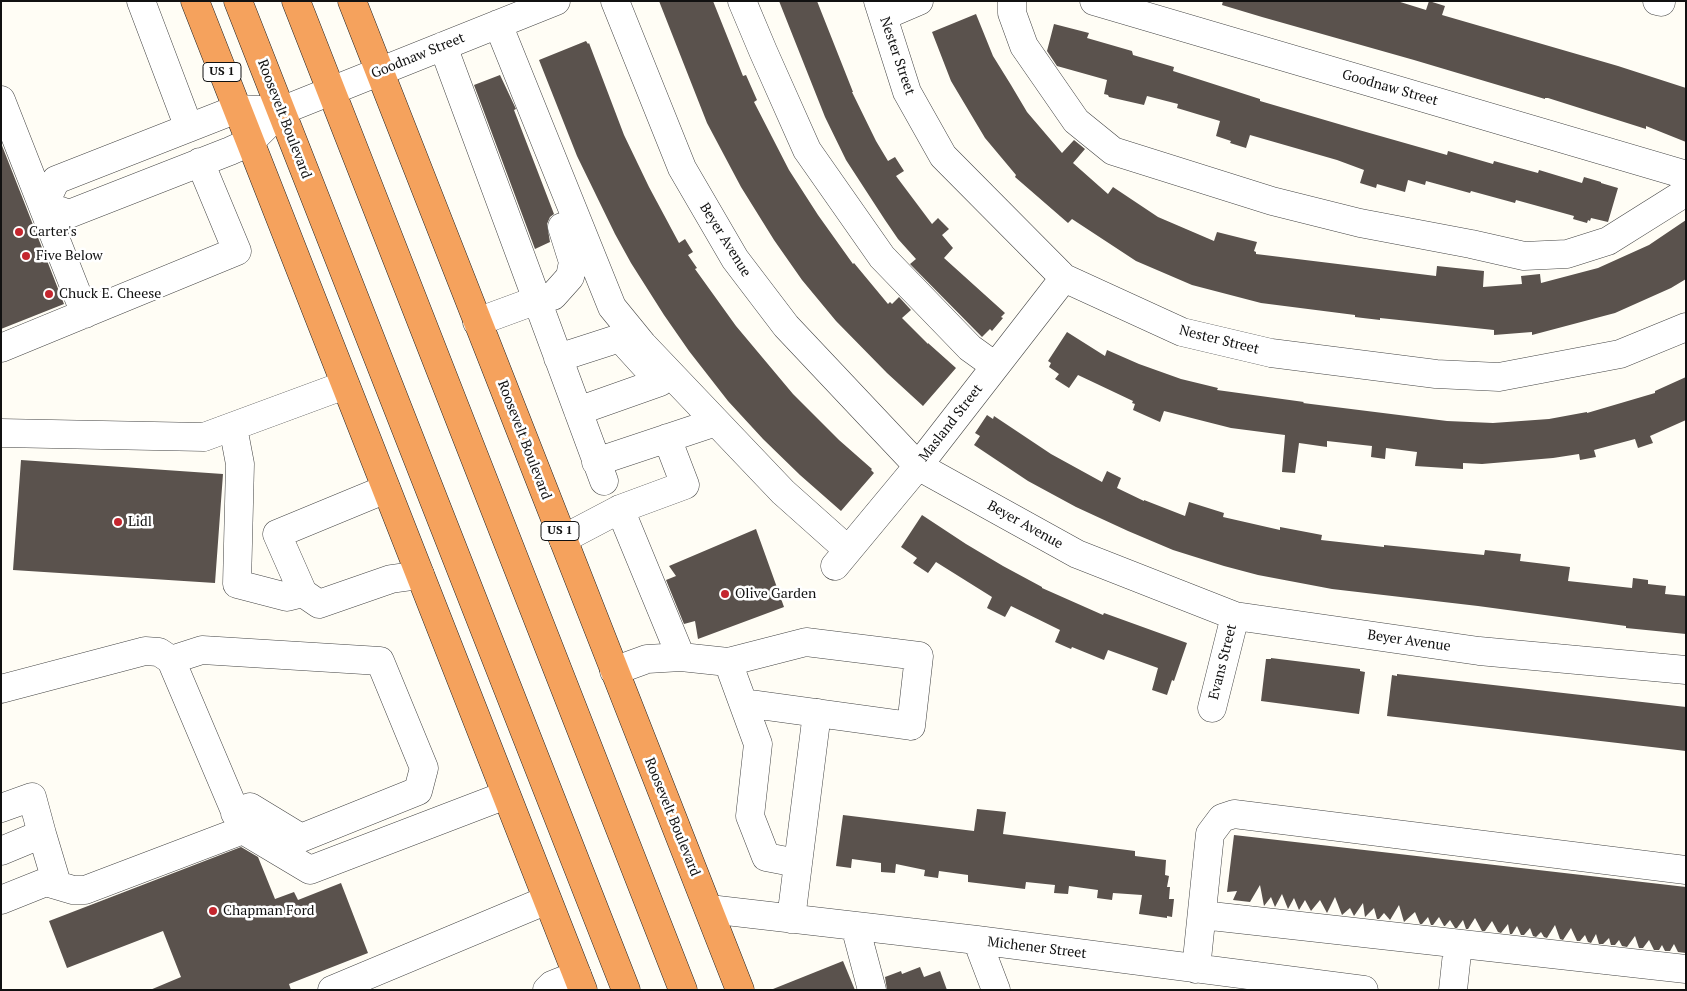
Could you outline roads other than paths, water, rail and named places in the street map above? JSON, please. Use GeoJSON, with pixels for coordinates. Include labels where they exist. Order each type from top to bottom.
{"type":"FeatureCollection","features":[{"type":"Feature","properties":{"kind":"highway","name":"US 1"},"geometry":{"type":"LineString","coordinates":[[194,1],[580,982]]}},
{"type":"Feature","properties":{"kind":"highway","name":"Roosevelt Boulevard"},"geometry":{"type":"LineString","coordinates":[[238,1],[626,990]]}},
{"type":"Feature","properties":{"kind":"highway"},"geometry":{"type":"LineString","coordinates":[[296,1],[684,990]]}},
{"type":"Feature","properties":{"kind":"highway","name":"Roosevelt Boulevard"},"geometry":{"type":"LineString","coordinates":[[352,1],[740,990]]}},
{"type":"Feature","properties":{"kind":"highway"},"geometry":{"type":"LineString","coordinates":[[559,930],[602,990]]}},
{"type":"Feature","properties":{"kind":"highway"},"geometry":{"type":"LineString","coordinates":[[666,944],[697,990]]}},
{"type":"Feature","properties":{"kind":"street"},"geometry":{"type":"LineString","coordinates":[[141,1],[189,128]]}},
{"type":"Feature","properties":{"kind":"street","name":"Beyer Avenue"},"geometry":{"type":"LineString","coordinates":[[615,1],[682,168],[736,259],[786,326],[918,466],[1077,554],[1235,616],[1479,651],[1686,670]]}},
{"type":"Feature","properties":{"kind":"street"},"geometry":{"type":"LineString","coordinates":[[742,1],[807,150],[882,257],[970,348],[995,366]]}},
{"type":"Feature","properties":{"kind":"street"},"geometry":{"type":"LineString","coordinates":[[881,8],[919,1]]}},
{"type":"Feature","properties":{"kind":"street"},"geometry":{"type":"LineString","coordinates":[[1012,1],[1012,14],[1024,46],[1076,121],[1113,151],[1272,201],[1360,223],[1524,256],[1567,254],[1608,240],[1686,192]]}},
{"type":"Feature","properties":{"kind":"street","name":"Goodnaw Street"},"geometry":{"type":"LineString","coordinates":[[1094,1],[1686,176]]}},
{"type":"Feature","properties":{"kind":"street","name":"Goodnaw Street"},"geometry":{"type":"LineString","coordinates":[[250,142],[281,111],[551,2]]}},
{"type":"Feature","properties":{"kind":"street","name":"Nester Street"},"geometry":{"type":"LineString","coordinates":[[881,8],[907,92],[943,156],[1064,278],[1182,332],[1271,353],[1436,374],[1499,377],[1620,354],[1686,327]]}},
{"type":"Feature","properties":{"kind":"street"},"geometry":{"type":"LineString","coordinates":[[478,322],[536,300],[553,296],[570,277],[573,262],[568,243],[515,100],[493,26]]}},
{"type":"Feature","properties":{"kind":"street"},"geometry":{"type":"LineString","coordinates":[[443,46],[600,471],[667,438],[716,422],[642,344],[612,307],[493,26]]}},
{"type":"Feature","properties":{"kind":"street"},"geometry":{"type":"LineString","coordinates":[[1,100],[44,205],[85,314]]}},
{"type":"Feature","properties":{"kind":"street"},"geometry":{"type":"LineString","coordinates":[[44,205],[56,180],[237,109]]}},
{"type":"Feature","properties":{"kind":"street","name":"Goodnaw Street"},"geometry":{"type":"LineString","coordinates":[[237,109],[281,111]]}},
{"type":"Feature","properties":{"kind":"street"},"geometry":{"type":"LineString","coordinates":[[44,205],[69,214],[250,142]]}},
{"type":"Feature","properties":{"kind":"street"},"geometry":{"type":"LineString","coordinates":[[1,348],[237,251],[200,162]]}},
{"type":"Feature","properties":{"kind":"street","name":"Masland Street"},"geometry":{"type":"LineString","coordinates":[[716,422],[783,492],[841,558],[918,466],[1064,278]]}},
{"type":"Feature","properties":{"kind":"street"},"geometry":{"type":"LineString","coordinates":[[558,358],[620,338],[660,382],[578,411]]}},
{"type":"Feature","properties":{"kind":"street"},"geometry":{"type":"LineString","coordinates":[[1,433],[204,437],[345,385]]}},
{"type":"Feature","properties":{"kind":"street"},"geometry":{"type":"LineString","coordinates":[[232,427],[240,464],[237,584],[287,597],[303,593]]}},
{"type":"Feature","properties":{"kind":"street"},"geometry":{"type":"LineString","coordinates":[[563,539],[620,508],[685,485],[667,438]]}},
{"type":"Feature","properties":{"kind":"street"},"geometry":{"type":"LineString","coordinates":[[386,488],[277,534],[303,593],[319,604],[391,579],[420,575]]}},
{"type":"Feature","properties":{"kind":"street"},"geometry":{"type":"LineString","coordinates":[[620,508],[681,658]]}},
{"type":"Feature","properties":{"kind":"street","name":"Evans Street"},"geometry":{"type":"LineString","coordinates":[[1212,708],[1235,616]]}},
{"type":"Feature","properties":{"kind":"street"},"geometry":{"type":"LineString","coordinates":[[614,671],[647,659],[681,658],[728,662],[806,642],[919,656],[911,726],[744,703]]}},
{"type":"Feature","properties":{"kind":"street"},"geometry":{"type":"LineString","coordinates":[[1,689],[145,650],[159,652],[171,660],[239,822],[310,870],[506,795]]}},
{"type":"Feature","properties":{"kind":"street"},"geometry":{"type":"LineString","coordinates":[[1,900],[46,882],[73,890],[85,890],[239,822],[250,807],[301,838],[418,791],[424,768],[380,661],[202,650],[171,660]]}},
{"type":"Feature","properties":{"kind":"street"},"geometry":{"type":"LineString","coordinates":[[728,662],[758,744],[750,816],[766,857],[798,863]]}},
{"type":"Feature","properties":{"kind":"street"},"geometry":{"type":"LineString","coordinates":[[791,919],[817,713]]}},
{"type":"Feature","properties":{"kind":"street"},"geometry":{"type":"LineString","coordinates":[[1,808],[32,797],[57,884]]}},
{"type":"Feature","properties":{"kind":"street"},"geometry":{"type":"LineString","coordinates":[[1196,969],[1210,834],[1222,818],[1234,814],[1686,870]]}},
{"type":"Feature","properties":{"kind":"street"},"geometry":{"type":"LineString","coordinates":[[1,851],[42,834]]}},
{"type":"Feature","properties":{"kind":"street"},"geometry":{"type":"LineString","coordinates":[[332,990],[547,900]]}},
{"type":"Feature","properties":{"kind":"street","name":"Michener Street"},"geometry":{"type":"LineString","coordinates":[[709,909],[977,940],[1196,969],[1235,982],[1364,990]]}},
{"type":"Feature","properties":{"kind":"street"},"geometry":{"type":"LineString","coordinates":[[1202,915],[1686,969]]}},
{"type":"Feature","properties":{"kind":"street"},"geometry":{"type":"LineString","coordinates":[[856,926],[872,990]]}},
{"type":"Feature","properties":{"kind":"street"},"geometry":{"type":"LineString","coordinates":[[977,940],[996,990]]}},
{"type":"Feature","properties":{"kind":"street"},"geometry":{"type":"LineString","coordinates":[[1453,990],[1458,944]]}},
{"type":"Feature","properties":{"kind":"street"},"geometry":{"type":"LineString","coordinates":[[547,990],[552,985],[580,982]]}},
{"type":"Feature","properties":{"kind":"place","name":"Carter's"},"geometry":{"type":"Point","coordinates":[19,232]}},
{"type":"Feature","properties":{"kind":"place","name":"Five Below"},"geometry":{"type":"Point","coordinates":[26,256]}},
{"type":"Feature","properties":{"kind":"place","name":"Chuck E. Cheese"},"geometry":{"type":"Point","coordinates":[49,294]}},
{"type":"Feature","properties":{"kind":"place","name":"Lidl"},"geometry":{"type":"Point","coordinates":[118,522]}},
{"type":"Feature","properties":{"kind":"place","name":"Olive Garden"},"geometry":{"type":"Point","coordinates":[725,594]}},
{"type":"Feature","properties":{"kind":"place","name":"Chapman Ford"},"geometry":{"type":"Point","coordinates":[213,911]}}]}
